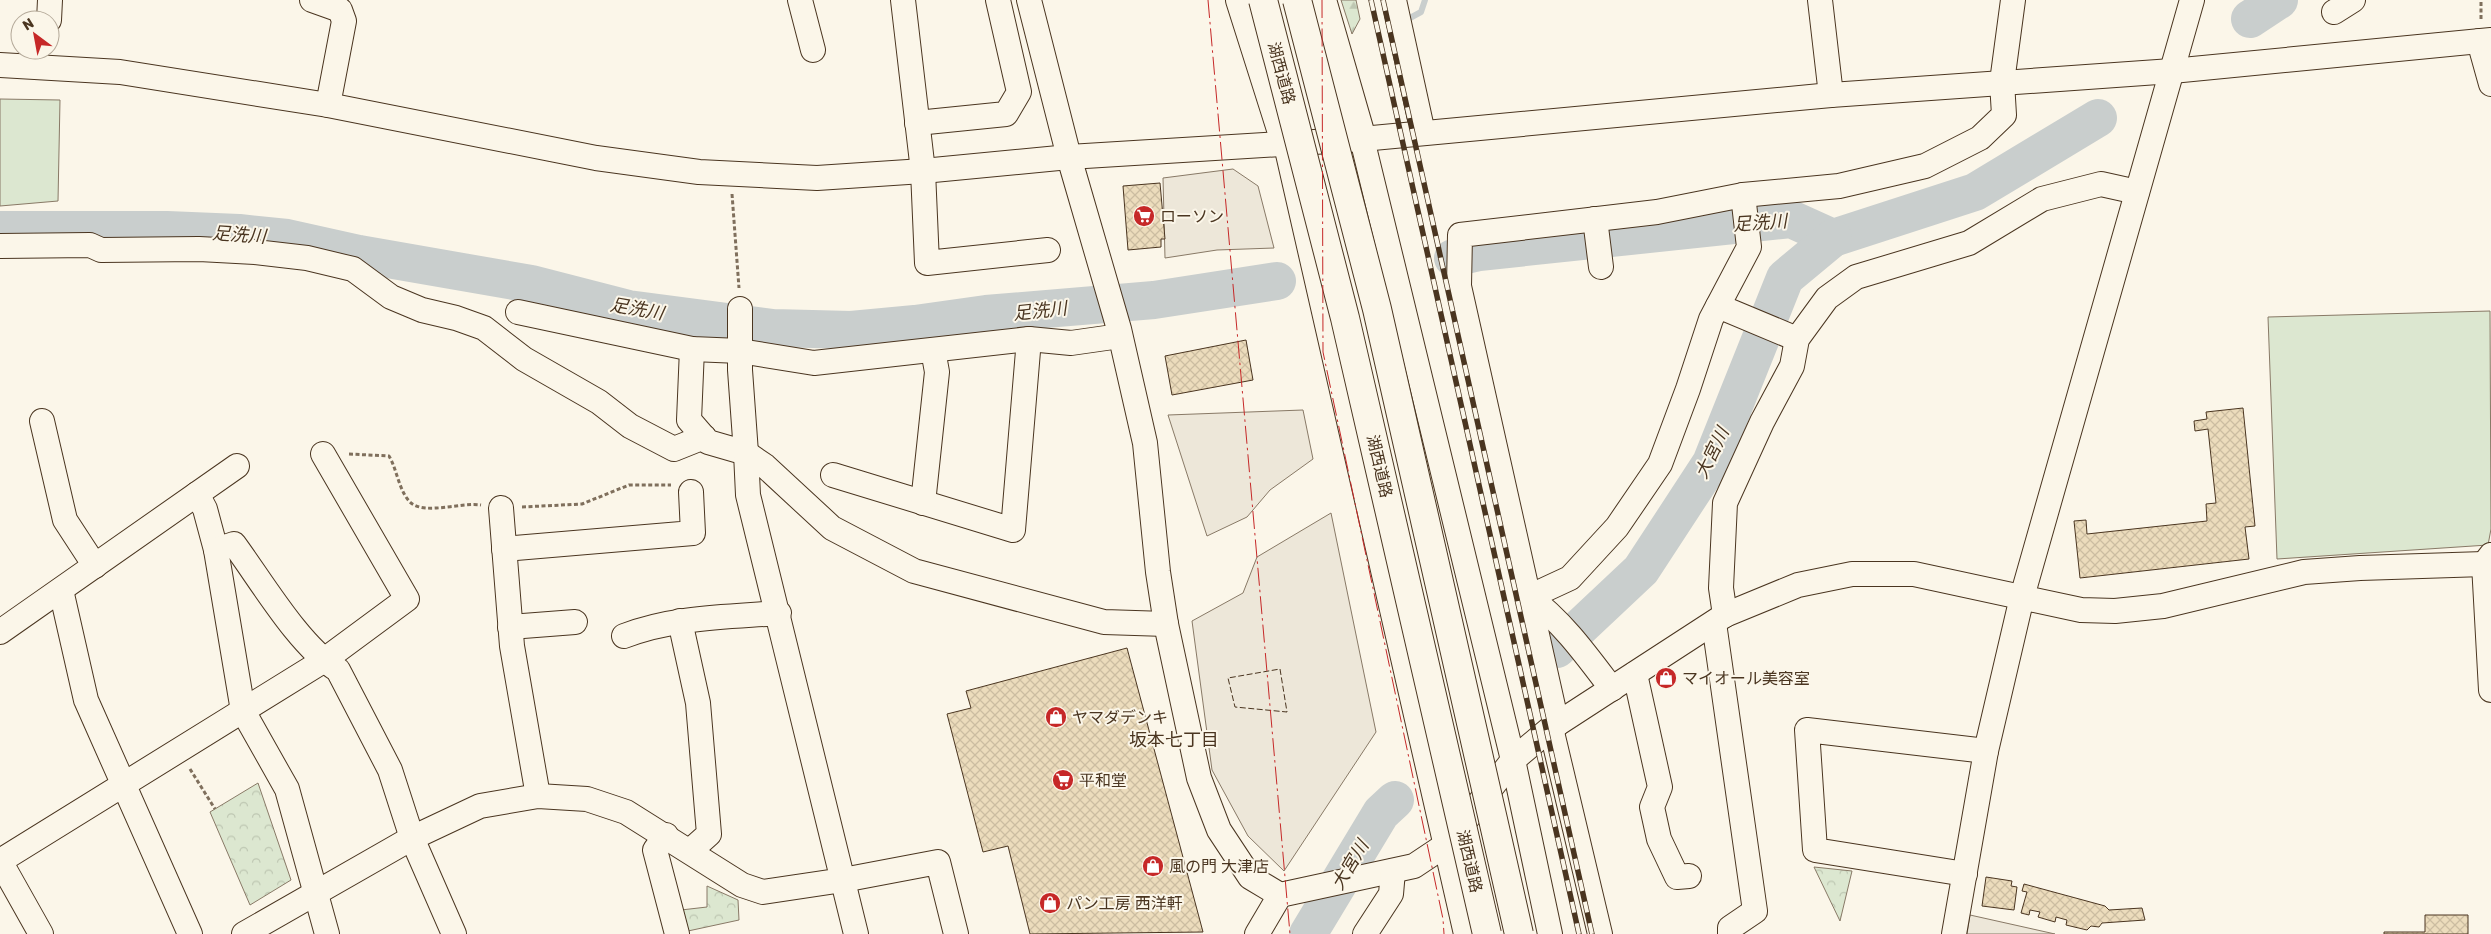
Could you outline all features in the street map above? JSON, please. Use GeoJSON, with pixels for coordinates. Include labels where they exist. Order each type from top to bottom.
{"type":"FeatureCollection","features":[{"type":"Feature","properties":{"kind":"highway"},"geometry":{"type":"LineString","coordinates":[[1240,0],[1286,145]]}},
{"type":"Feature","properties":{"kind":"highway","name":"湖西道路"},"geometry":{"type":"LineString","coordinates":[[1263,0],[1345,318],[1487,934]]}},
{"type":"Feature","properties":{"kind":"highway","name":"湖西道路"},"geometry":{"type":"LineString","coordinates":[[1297,0],[1377,309],[1519,934]]}},
{"type":"Feature","properties":{"kind":"highway"},"geometry":{"type":"LineString","coordinates":[[1322,0],[1362,139]]}},
{"type":"Feature","properties":{"kind":"street"},"geometry":{"type":"LineString","coordinates":[[312,0],[340,10],[344,21],[328,105]]}},
{"type":"Feature","properties":{"kind":"street"},"geometry":{"type":"LineString","coordinates":[[800,0],[813,50]]}},
{"type":"Feature","properties":{"kind":"street"},"geometry":{"type":"LineString","coordinates":[[903,0],[923,171],[927,263],[1048,250]]}},
{"type":"Feature","properties":{"kind":"street"},"geometry":{"type":"LineString","coordinates":[[918,123],[1006,114],[1019,92],[998,0]]}},
{"type":"Feature","properties":{"kind":"street"},"geometry":{"type":"LineString","coordinates":[[1029,0],[1069,157],[1120,333],[1145,443],[1158,572],[1166,624],[1199,778],[1219,830],[1250,877],[1288,894],[1414,866],[1447,844],[1513,760],[1554,726],[1720,619],[1798,585],[1852,574],[1914,574],[2081,610],[2115,611],[2163,606],[2304,572],[2489,562],[2491,690]]}},
{"type":"Feature","properties":{"kind":"street"},"geometry":{"type":"LineString","coordinates":[[1394,0],[1423,133]]}},
{"type":"Feature","properties":{"kind":"street"},"geometry":{"type":"LineString","coordinates":[[1820,0],[1831,95]]}},
{"type":"Feature","properties":{"kind":"street"},"geometry":{"type":"LineString","coordinates":[[1600,934],[1554,726],[1537,603],[1459,286],[1460,235],[1657,212],[1743,196],[1839,186],[1925,166],[1980,138],[2004,115],[2002,82],[2013,0]]}},
{"type":"Feature","properties":{"kind":"street"},"geometry":{"type":"LineString","coordinates":[[1954,934],[1986,751],[2022,597],[2192,0]]}},
{"type":"Feature","properties":{"kind":"street"},"geometry":{"type":"LineString","coordinates":[[53,60],[328,105],[596,158],[699,172],[816,178],[923,171],[1069,157],[1362,139],[1831,95],[2172,71],[2485,40],[2491,83]]}},
{"type":"Feature","properties":{"kind":"street"},"geometry":{"type":"LineString","coordinates":[[0,65],[39,60]]}},
{"type":"Feature","properties":{"kind":"street"},"geometry":{"type":"LineString","coordinates":[[1362,139],[1513,760],[1550,934]]}},
{"type":"Feature","properties":{"kind":"street"},"geometry":{"type":"LineString","coordinates":[[1286,145],[1466,934]]}},
{"type":"Feature","properties":{"kind":"street"},"geometry":{"type":"LineString","coordinates":[[1730,934],[1730,928],[1755,911],[1720,619],[1725,503],[1762,422],[1792,366],[1796,338],[1827,298],[1856,277],[1969,243],[2042,199],[2101,184],[2137,192]]}},
{"type":"Feature","properties":{"kind":"street"},"geometry":{"type":"LineString","coordinates":[[1537,603],[1570,578],[1616,527],[1660,464],[1711,320],[1748,247],[1743,196]]}},
{"type":"Feature","properties":{"kind":"street"},"geometry":{"type":"LineString","coordinates":[[1595,219],[1601,267]]}},
{"type":"Feature","properties":{"kind":"street"},"geometry":{"type":"LineString","coordinates":[[0,246],[90,245],[102,250],[199,249],[255,252],[307,258],[353,269],[390,297],[422,310],[456,318],[484,328],[524,359],[599,402],[630,426],[674,450],[704,437]]}},
{"type":"Feature","properties":{"kind":"street"},"geometry":{"type":"LineString","coordinates":[[1719,307],[1796,338]]}},
{"type":"Feature","properties":{"kind":"street"},"geometry":{"type":"LineString","coordinates":[[740,309],[740,346],[748,495],[779,613],[856,934]]}},
{"type":"Feature","properties":{"kind":"street"},"geometry":{"type":"LineString","coordinates":[[518,312],[692,349],[740,346],[814,363],[1029,339],[1071,343],[1120,333]]}},
{"type":"Feature","properties":{"kind":"street"},"geometry":{"type":"LineString","coordinates":[[833,475],[1013,530],[1029,339]]}},
{"type":"Feature","properties":{"kind":"street"},"geometry":{"type":"LineString","coordinates":[[692,349],[689,420],[708,442],[746,454],[765,466],[832,528],[914,570],[1104,622],[1166,624]]}},
{"type":"Feature","properties":{"kind":"street"},"geometry":{"type":"LineString","coordinates":[[922,502],[937,372],[933,350]]}},
{"type":"Feature","properties":{"kind":"street"},"geometry":{"type":"LineString","coordinates":[[42,422],[65,520],[95,566]]}},
{"type":"Feature","properties":{"kind":"street"},"geometry":{"type":"LineString","coordinates":[[41,934],[0,861],[323,661],[407,599],[323,454]]}},
{"type":"Feature","properties":{"kind":"street"},"geometry":{"type":"LineString","coordinates":[[0,632],[237,466]]}},
{"type":"Feature","properties":{"kind":"street"},"geometry":{"type":"LineString","coordinates":[[504,549],[693,533],[691,492]]}},
{"type":"Feature","properties":{"kind":"street"},"geometry":{"type":"LineString","coordinates":[[197,494],[205,508],[216,550],[243,711],[287,789],[327,934]]}},
{"type":"Feature","properties":{"kind":"street"},"geometry":{"type":"LineString","coordinates":[[501,508],[510,627],[538,796]]}},
{"type":"Feature","properties":{"kind":"street"},"geometry":{"type":"LineString","coordinates":[[216,550],[234,544],[304,639],[323,661],[338,670],[390,770],[412,838],[454,934]]}},
{"type":"Feature","properties":{"kind":"street"},"geometry":{"type":"LineString","coordinates":[[61,590],[86,700],[190,934]]}},
{"type":"Feature","properties":{"kind":"street"},"geometry":{"type":"LineString","coordinates":[[1537,603],[1588,657],[1612,689]]}},
{"type":"Feature","properties":{"kind":"street"},"geometry":{"type":"LineString","coordinates":[[624,636],[647,627],[680,621],[779,613]]}},
{"type":"Feature","properties":{"kind":"street"},"geometry":{"type":"LineString","coordinates":[[680,621],[698,703],[709,834],[690,851]]}},
{"type":"Feature","properties":{"kind":"street"},"geometry":{"type":"LineString","coordinates":[[510,627],[575,622]]}},
{"type":"Feature","properties":{"kind":"street"},"geometry":{"type":"LineString","coordinates":[[1635,674],[1660,787],[1652,807],[1659,839],[1677,876],[1689,876]]}},
{"type":"Feature","properties":{"kind":"street"},"geometry":{"type":"LineString","coordinates":[[1965,874],[1815,850],[1807,730],[1986,751]]}},
{"type":"Feature","properties":{"kind":"street"},"geometry":{"type":"LineString","coordinates":[[244,934],[412,838],[480,806],[538,796],[587,800],[626,812],[666,835],[742,885],[763,892],[843,880],[938,862],[956,934]]}},
{"type":"Feature","properties":{"kind":"street"},"geometry":{"type":"LineString","coordinates":[[666,835],[655,850],[676,934]]}},
{"type":"Feature","properties":{"kind":"street"},"geometry":{"type":"LineString","coordinates":[[1365,934],[1391,894],[1393,871]]}},
{"type":"Feature","properties":{"kind":"street"},"geometry":{"type":"LineString","coordinates":[[1257,934],[1288,894]]}},
{"type":"Feature","properties":{"kind":"path"},"geometry":{"type":"LineString","coordinates":[[732,188],[740,309]]}},
{"type":"Feature","properties":{"kind":"path"},"geometry":{"type":"LineString","coordinates":[[179,751],[215,809]]}},
{"type":"Feature","properties":{"kind":"green space"},"geometry":{"type":"Polygon","coordinates":[[[1341,0],[1356,0],[1360,19],[1352,34],[1341,0]]]}},
{"type":"Feature","properties":{"kind":"green space"},"geometry":{"type":"Polygon","coordinates":[[[0,99],[60,100],[58,201],[0,206],[0,99]]]}},
{"type":"Feature","properties":{"kind":"green space"},"geometry":{"type":"Polygon","coordinates":[[[2490,311],[2491,529],[2488,545],[2277,559],[2268,317],[2490,311]]]}},
{"type":"Feature","properties":{"kind":"green space"},"geometry":{"type":"Polygon","coordinates":[[[258,783],[291,880],[250,905],[210,812],[258,783]]]}},
{"type":"Feature","properties":{"kind":"green space"},"geometry":{"type":"Polygon","coordinates":[[[1814,867],[1852,871],[1840,921],[1814,867]]]}},
{"type":"Feature","properties":{"kind":"green space"},"geometry":{"type":"Polygon","coordinates":[[[707,886],[738,900],[739,920],[688,931],[681,910],[707,907],[707,886]]]}},
{"type":"Feature","properties":{"kind":"shaded area"},"geometry":{"type":"Polygon","coordinates":[[[1233,169],[1258,186],[1274,248],[1217,250],[1165,258],[1163,178],[1233,169]]]}},
{"type":"Feature","properties":{"kind":"shaded area"},"geometry":{"type":"Polygon","coordinates":[[[1303,410],[1313,459],[1270,490],[1247,517],[1207,536],[1168,415],[1303,410]]]}},
{"type":"Feature","properties":{"kind":"shaded area"},"geometry":{"type":"Polygon","coordinates":[[[1331,513],[1376,732],[1284,871],[1248,836],[1212,770],[1192,621],[1243,593],[1257,557],[1331,513]]]}},
{"type":"Feature","properties":{"kind":"shaded area"},"geometry":{"type":"Polygon","coordinates":[[[1970,915],[2055,934],[1967,934],[1970,915]]]}},
{"type":"Feature","properties":{"kind":"building"},"geometry":{"type":"Polygon","coordinates":[[[1160,183],[1165,239],[1161,239],[1161,247],[1128,250],[1123,186],[1160,183]]]}},
{"type":"Feature","properties":{"kind":"building"},"geometry":{"type":"Polygon","coordinates":[[[1246,340],[1253,380],[1172,395],[1165,356],[1246,340]]]}},
{"type":"Feature","properties":{"kind":"building"},"geometry":{"type":"Polygon","coordinates":[[[2243,408],[2255,526],[2245,527],[2249,559],[2080,578],[2074,521],[2086,520],[2087,534],[2207,521],[2206,504],[2216,503],[2208,429],[2195,431],[2194,421],[2207,419],[2206,412],[2243,408]]]}},
{"type":"Feature","properties":{"kind":"building","name":"平和堂"},"geometry":{"type":"Polygon","coordinates":[[[1127,648],[1203,932],[1030,934],[1008,846],[983,852],[947,714],[971,708],[966,691],[1127,648]]]}},
{"type":"Feature","properties":{"kind":"building"},"geometry":{"type":"Polygon","coordinates":[[[1986,877],[2012,881],[2011,886],[2017,887],[2014,910],[1982,906],[1986,877]]]}},
{"type":"Feature","properties":{"kind":"building"},"geometry":{"type":"Polygon","coordinates":[[[2024,884],[2105,906],[2109,910],[2142,908],[2145,920],[2102,923],[2099,927],[2091,926],[2087,930],[2066,925],[2067,920],[2056,917],[2055,922],[2038,917],[2040,912],[2030,910],[2029,915],[2021,913],[2027,892],[2022,891],[2024,884]]]}},
{"type":"Feature","properties":{"kind":"building"},"geometry":{"type":"Polygon","coordinates":[[[2425,915],[2468,915],[2468,934],[2384,934],[2384,932],[2425,932],[2425,915]]]}},
{"type":"Feature","properties":{"kind":"waterway"},"geometry":{"type":"LineString","coordinates":[[1410,18],[1421,12],[1425,0]]}},
{"type":"Feature","properties":{"kind":"waterway","name":"足洗川"},"geometry":{"type":"LineString","coordinates":[[2250,19],[2279,0]]}},
{"type":"Feature","properties":{"kind":"waterway","name":"足洗川"},"geometry":{"type":"LineString","coordinates":[[1453,258],[1479,252],[1791,219],[1833,238],[1975,192],[2098,118]]}},
{"type":"Feature","properties":{"kind":"waterway","name":"足洗川"},"geometry":{"type":"LineString","coordinates":[[0,230],[167,230],[239,233],[287,238],[359,254],[531,284],[628,309],[773,328],[851,330],[915,324],[986,314],[1154,300],[1277,281]]}},
{"type":"Feature","properties":{"kind":"waterway","name":"大宮川"},"geometry":{"type":"LineString","coordinates":[[1557,649],[1641,570],[1711,463],[1785,278],[1833,238]]}},
{"type":"Feature","properties":{"kind":"waterway","name":"大宮川"},"geometry":{"type":"LineString","coordinates":[[1308,934],[1381,813],[1395,800]]}},
{"type":"Feature","properties":{"kind":"railway"},"geometry":{"type":"LineString","coordinates":[[1371,0],[1579,934]]}},
{"type":"Feature","properties":{"kind":"railway"},"geometry":{"type":"LineString","coordinates":[[1383,0],[1592,934]]}},
{"type":"Feature","properties":{"kind":"fence"},"geometry":{"type":"LineString","coordinates":[[1280,669],[1287,712],[1235,707],[1228,678],[1280,669]]}},
{"type":"Feature","properties":{"kind":"power"},"geometry":{"type":"LineString","coordinates":[[1208,0],[1290,934]]}},
{"type":"Feature","properties":{"kind":"power"},"geometry":{"type":"LineString","coordinates":[[1322,0],[1323,352],[1443,919],[1444,934]]}},
{"type":"Feature","properties":{"kind":"place","name":"ローソン"},"geometry":{"type":"Point","coordinates":[1144,216]}},
{"type":"Feature","properties":{"kind":"place","name":"マイオール美容室"},"geometry":{"type":"Point","coordinates":[1666,678]}},
{"type":"Feature","properties":{"kind":"place","name":"ヤマダデンキ"},"geometry":{"type":"Point","coordinates":[1056,717]}},
{"type":"Feature","properties":{"kind":"place","name":"平和堂"},"geometry":{"type":"Point","coordinates":[1063,780]}},
{"type":"Feature","properties":{"kind":"place","name":"風の門 大津店"},"geometry":{"type":"Point","coordinates":[1153,866]}},
{"type":"Feature","properties":{"kind":"place","name":"パン工房 西洋軒"},"geometry":{"type":"Point","coordinates":[1050,903]}},
{"type":"Feature","properties":{"kind":"district","name":"坂本七丁目"},"geometry":{"type":"Point","coordinates":[1174,740]}}]}
